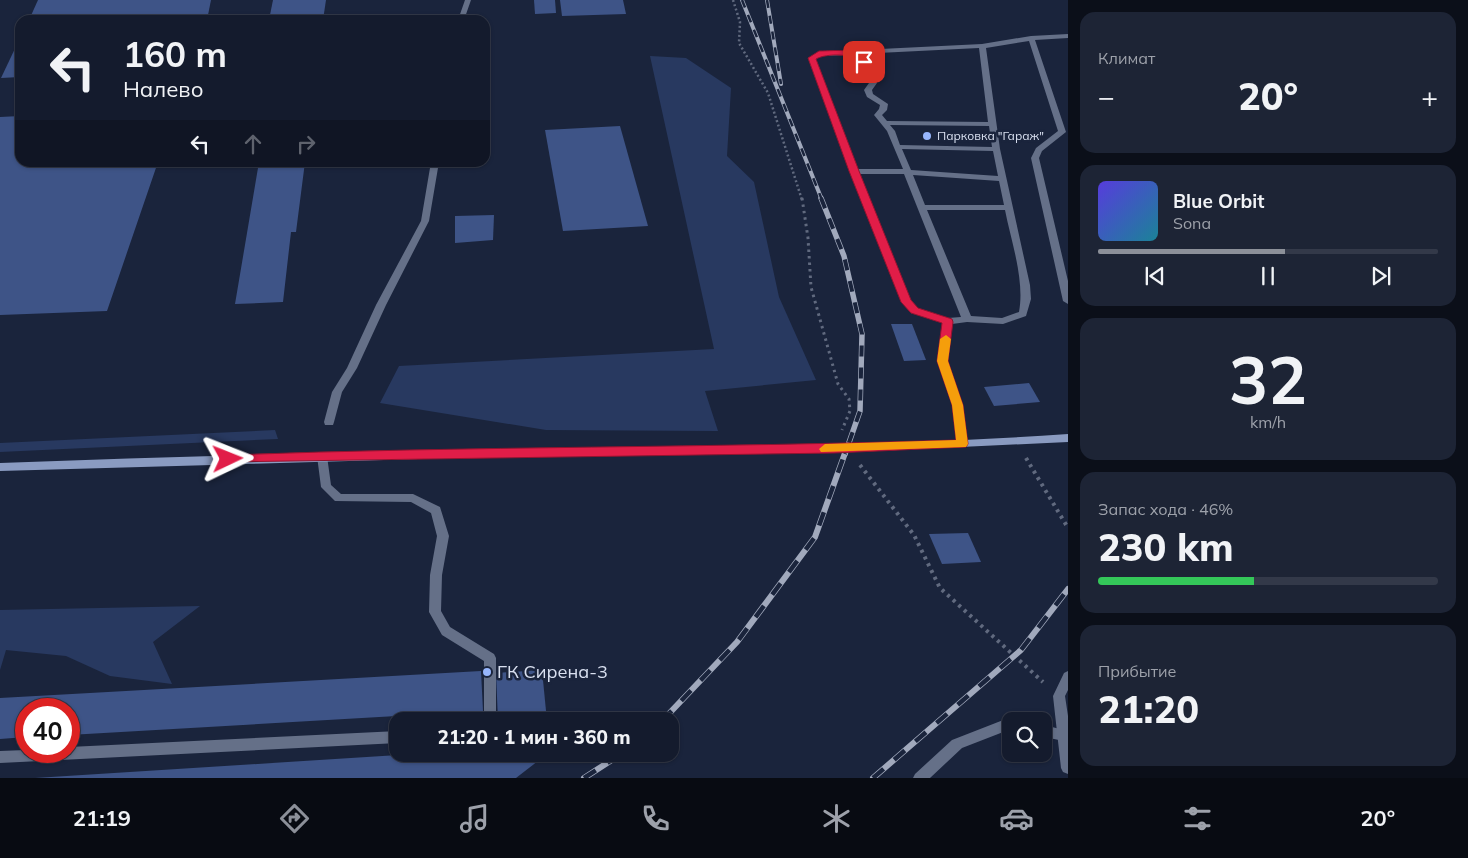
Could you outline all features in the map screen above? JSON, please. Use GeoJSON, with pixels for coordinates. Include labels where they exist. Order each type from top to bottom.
{"type":"FeatureCollection","features":[{"type":"Feature","properties":{"kind":"street"},"geometry":{"type":"LineString","coordinates":[[463,15],[468,0]]}},
{"type":"Feature","properties":{"kind":"street"},"geometry":{"type":"LineString","coordinates":[[982,46],[996,149],[1025,285],[1026,299],[1023,314],[1004,321],[967,320],[948,322],[914,311],[906,302],[812,58],[819,54],[850,54],[982,46],[1032,38],[1068,36]]}},
{"type":"Feature","properties":{"kind":"street"},"geometry":{"type":"LineString","coordinates":[[1032,38],[1062,132],[1039,150],[1034,158],[1068,301]]}},
{"type":"Feature","properties":{"kind":"street"},"geometry":{"type":"LineString","coordinates":[[850,54],[862,58],[864,62],[860,67],[861,73],[872,78],[873,83],[868,90],[870,95],[884,104],[883,110],[878,115],[891,131],[967,320]]}},
{"type":"Feature","properties":{"kind":"street"},"geometry":{"type":"LineString","coordinates":[[883,123],[993,124]]}},
{"type":"Feature","properties":{"kind":"street"},"geometry":{"type":"LineString","coordinates":[[897,147],[996,149]]}},
{"type":"Feature","properties":{"kind":"street"},"geometry":{"type":"LineString","coordinates":[[329,422],[337,392],[352,368],[381,305],[425,221],[434,167]]}},
{"type":"Feature","properties":{"kind":"street"},"geometry":{"type":"LineString","coordinates":[[854,171],[908,172],[1003,179]]}},
{"type":"Feature","properties":{"kind":"street"},"geometry":{"type":"LineString","coordinates":[[922,208],[1009,207]]}},
{"type":"Feature","properties":{"kind":"street"},"geometry":{"type":"LineString","coordinates":[[948,322],[942,361],[958,405],[962,444]]}},
{"type":"Feature","properties":{"kind":"street"},"geometry":{"type":"LineString","coordinates":[[0,467],[322,456],[834,449],[1068,438]]}},
{"type":"Feature","properties":{"kind":"street"},"geometry":{"type":"LineString","coordinates":[[322,456],[326,487],[339,498],[413,498],[436,510],[444,536],[436,575],[435,612],[446,631],[490,658],[490,712]]}},
{"type":"Feature","properties":{"kind":"street"},"geometry":{"type":"LineString","coordinates":[[1068,676],[1059,696],[1068,768]]}},
{"type":"Feature","properties":{"kind":"street"},"geometry":{"type":"LineString","coordinates":[[920,778],[957,744],[1002,726]]}},
{"type":"Feature","properties":{"kind":"street"},"geometry":{"type":"LineString","coordinates":[[1052,733],[1064,735]]}},
{"type":"Feature","properties":{"kind":"street"},"geometry":{"type":"LineString","coordinates":[[0,757],[389,737]]}},
{"type":"Feature","properties":{"kind":"path"},"geometry":{"type":"LineString","coordinates":[[733,0],[740,22],[739,43],[768,93],[804,206],[811,287],[838,384],[849,399],[850,411],[834,449]]}},
{"type":"Feature","properties":{"kind":"path"},"geometry":{"type":"LineString","coordinates":[[846,448],[914,535],[940,588],[1059,696]]}},
{"type":"Feature","properties":{"kind":"shaded area"},"geometry":{"type":"Polygon","coordinates":[[[650,56],[686,58],[731,88],[727,156],[754,182],[779,297],[816,380],[705,391],[718,431],[546,430],[380,403],[399,366],[714,349],[650,56]]]}},
{"type":"Feature","properties":{"kind":"shaded area"},"geometry":{"type":"Polygon","coordinates":[[[275,430],[278,439],[0,452],[0,443],[275,430]]]}},
{"type":"Feature","properties":{"kind":"shaded area"},"geometry":{"type":"Polygon","coordinates":[[[200,606],[153,642],[172,684],[110,676],[66,656],[6,650],[0,670],[0,610],[200,606]]]}},
{"type":"Feature","properties":{"kind":"building"},"geometry":{"type":"Polygon","coordinates":[[[38,0],[211,0],[208,15],[31,15],[38,0]]]}},
{"type":"Feature","properties":{"kind":"building"},"geometry":{"type":"Polygon","coordinates":[[[273,0],[326,0],[324,15],[270,15],[273,0]]]}},
{"type":"Feature","properties":{"kind":"building"},"geometry":{"type":"Polygon","coordinates":[[[534,0],[555,0],[556,13],[535,14],[534,0]]]}},
{"type":"Feature","properties":{"kind":"building"},"geometry":{"type":"Polygon","coordinates":[[[560,0],[623,0],[626,14],[562,16],[560,0]]]}},
{"type":"Feature","properties":{"kind":"building"},"geometry":{"type":"Polygon","coordinates":[[[15,49],[15,77],[1,78],[15,49]]]}},
{"type":"Feature","properties":{"kind":"building"},"geometry":{"type":"Polygon","coordinates":[[[15,116],[15,167],[156,167],[107,311],[0,315],[0,117],[15,116]]]}},
{"type":"Feature","properties":{"kind":"building"},"geometry":{"type":"Polygon","coordinates":[[[620,126],[648,226],[563,231],[545,130],[620,126]]]}},
{"type":"Feature","properties":{"kind":"building"},"geometry":{"type":"Polygon","coordinates":[[[258,167],[304,167],[296,232],[291,232],[283,302],[235,304],[258,167]]]}},
{"type":"Feature","properties":{"kind":"building"},"geometry":{"type":"Polygon","coordinates":[[[494,215],[493,240],[455,243],[455,216],[494,215]]]}},
{"type":"Feature","properties":{"kind":"building"},"geometry":{"type":"Polygon","coordinates":[[[891,324],[912,324],[926,360],[904,361],[891,324]]]}},
{"type":"Feature","properties":{"kind":"building"},"geometry":{"type":"Polygon","coordinates":[[[1029,383],[1040,402],[994,406],[984,387],[1029,383]]]}},
{"type":"Feature","properties":{"kind":"building"},"geometry":{"type":"Polygon","coordinates":[[[968,533],[981,562],[942,564],[929,534],[968,533]]]}},
{"type":"Feature","properties":{"kind":"building"},"geometry":{"type":"Polygon","coordinates":[[[542,670],[546,712],[498,712],[496,673],[542,670]]]}},
{"type":"Feature","properties":{"kind":"building"},"geometry":{"type":"Polygon","coordinates":[[[481,671],[483,711],[389,712],[389,716],[80,734],[80,698],[15,698],[15,738],[0,739],[0,698],[481,671]]]}},
{"type":"Feature","properties":{"kind":"building"},"geometry":{"type":"Polygon","coordinates":[[[389,756],[389,762],[537,762],[516,778],[35,778],[389,756]]]}},
{"type":"Feature","properties":{"kind":"railway"},"geometry":{"type":"LineString","coordinates":[[742,0],[822,200]]}},
{"type":"Feature","properties":{"kind":"railway"},"geometry":{"type":"LineString","coordinates":[[767,0],[781,84]]}},
{"type":"Feature","properties":{"kind":"railway"},"geometry":{"type":"LineString","coordinates":[[821,198],[844,256],[862,334],[860,411],[845,454]]}},
{"type":"Feature","properties":{"kind":"railway"},"geometry":{"type":"LineString","coordinates":[[671,712],[737,642],[815,537],[845,453]]}},
{"type":"Feature","properties":{"kind":"railway"},"geometry":{"type":"LineString","coordinates":[[873,778],[1021,650],[1068,589]]}},
{"type":"Feature","properties":{"kind":"railway"},"geometry":{"type":"LineString","coordinates":[[584,778],[609,762]]}},
{"type":"Feature","properties":{"kind":"slow traffic"},"geometry":{"type":"LineString","coordinates":[[825,449],[962,444],[958,405],[942,361],[946,339]]}},
{"type":"Feature","properties":{"kind":"place","name":"Парковка \"Гараж\""},"geometry":{"type":"Point","coordinates":[927,136]}},
{"type":"Feature","properties":{"kind":"place","name":"ГК Сирена-3"},"geometry":{"type":"Point","coordinates":[487,672]}},
{"type":"Feature","properties":{"kind":"route"},"geometry":{"type":"LineString","coordinates":[[228,459],[834,449],[962,444],[958,405],[942,361],[948,322],[914,311],[906,302],[812,58],[819,54],[850,54],[862,58],[864,62]]}}]}
